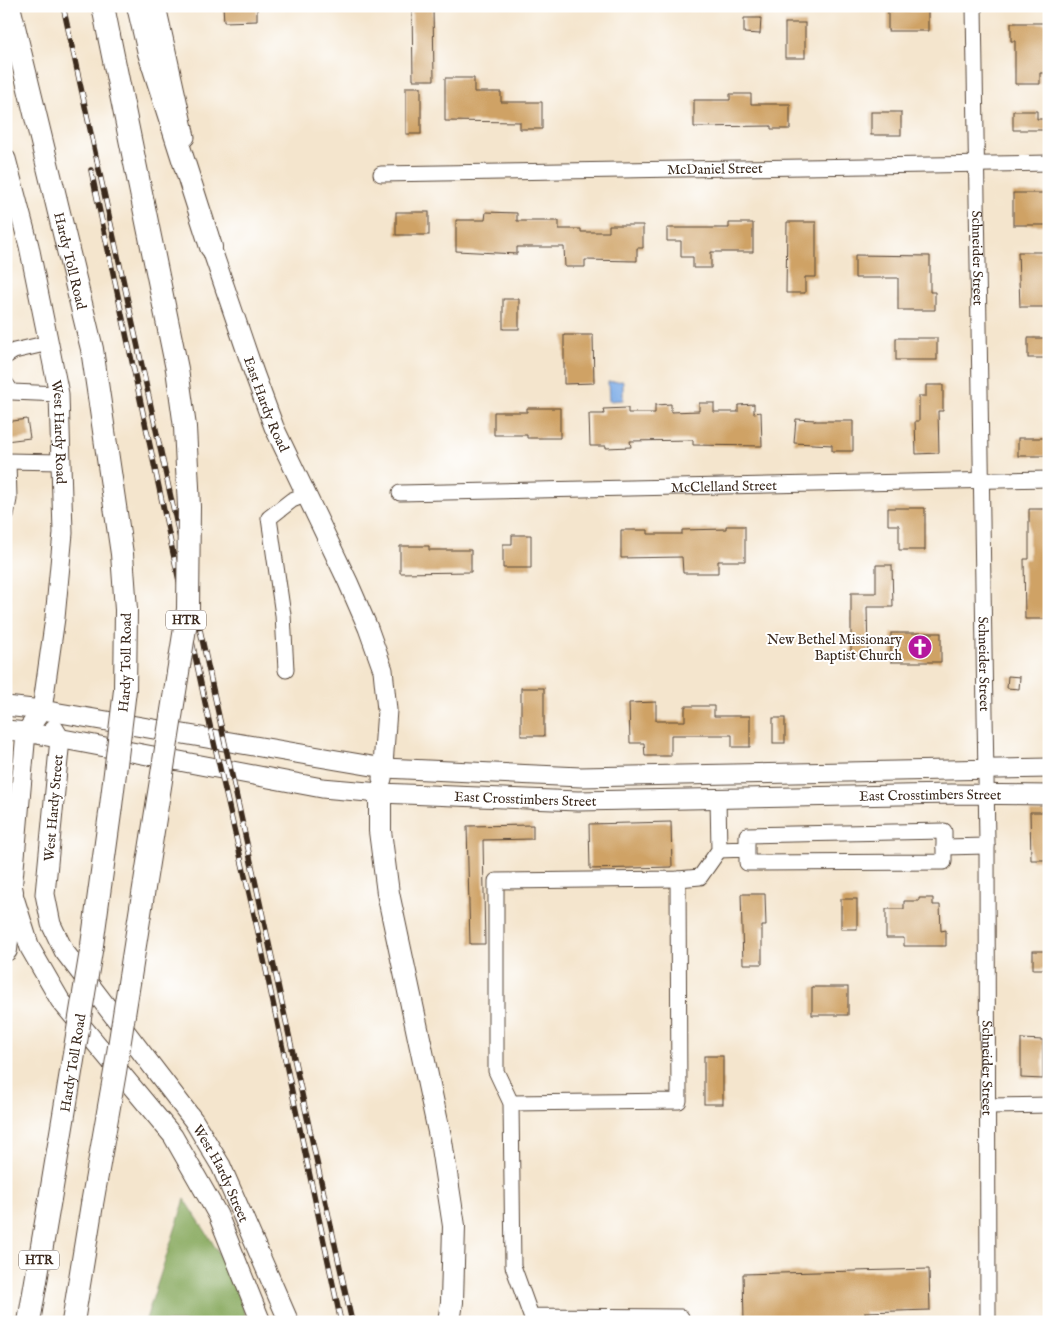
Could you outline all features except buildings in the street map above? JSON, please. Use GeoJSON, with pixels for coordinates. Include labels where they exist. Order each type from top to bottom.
{"type":"FeatureCollection","features":[{"type":"Feature","properties":{"kind":"highway","name":"Hardy Toll Road"},"geometry":{"type":"LineString","coordinates":[[9,6],[92,349],[122,554],[126,610],[125,690],[112,806],[92,945],[30,1322]]}},
{"type":"Feature","properties":{"kind":"highway","name":"HTR"},"geometry":{"type":"LineString","coordinates":[[73,1322],[115,1072],[188,610],[189,507],[185,427],[177,369],[103,6]]}},
{"type":"Feature","properties":{"kind":"highway"},"geometry":{"type":"LineString","coordinates":[[138,6],[149,53],[212,248]]}},
{"type":"Feature","properties":{"kind":"highway"},"geometry":{"type":"LineString","coordinates":[[380,793],[380,831],[388,893],[441,1141],[454,1226],[452,1302],[449,1322]]}},
{"type":"Feature","properties":{"kind":"highway"},"geometry":{"type":"LineString","coordinates":[[6,950],[12,891]]}},
{"type":"Feature","properties":{"kind":"main road","name":"East Hardy Road"},"geometry":{"type":"LineString","coordinates":[[156,6],[212,248],[274,427],[358,604],[383,670],[387,710],[384,768],[380,793]]}},
{"type":"Feature","properties":{"kind":"main road","name":"West Hardy Road"},"geometry":{"type":"LineString","coordinates":[[6,158],[29,246],[59,394],[63,533],[55,618],[42,710]]}},
{"type":"Feature","properties":{"kind":"main road","name":"East Crosstimbers Street"},"geometry":{"type":"LineString","coordinates":[[6,706],[42,710],[384,768],[581,777],[1049,768]]}},
{"type":"Feature","properties":{"kind":"main road"},"geometry":{"type":"LineString","coordinates":[[26,732],[42,710]]}},
{"type":"Feature","properties":{"kind":"main road","name":"West Hardy Street"},"geometry":{"type":"LineString","coordinates":[[42,710],[60,739],[45,894],[51,924],[64,951],[194,1121],[221,1166],[289,1322]]}},
{"type":"Feature","properties":{"kind":"main road","name":"East Crosstimbers Street"},"geometry":{"type":"LineString","coordinates":[[6,730],[26,732],[322,788],[380,793],[578,801],[986,794],[1049,795]]}},
{"type":"Feature","properties":{"kind":"main road","name":"West Hardy Street"},"geometry":{"type":"LineString","coordinates":[[26,732],[12,891],[30,948],[60,1000],[173,1136],[218,1215],[261,1322]]}},
{"type":"Feature","properties":{"kind":"main road"},"geometry":{"type":"LineString","coordinates":[[716,775],[718,798]]}},
{"type":"Feature","properties":{"kind":"main road"},"geometry":{"type":"LineString","coordinates":[[578,801],[581,777]]}},
{"type":"Feature","properties":{"kind":"street","name":"Schneider Street"},"geometry":{"type":"LineString","coordinates":[[974,6],[987,846],[988,1322]]}},
{"type":"Feature","properties":{"kind":"street","name":"McDaniel Street"},"geometry":{"type":"LineString","coordinates":[[381,174],[1049,163]]}},
{"type":"Feature","properties":{"kind":"street"},"geometry":{"type":"LineString","coordinates":[[6,356],[14,351],[49,343]]}},
{"type":"Feature","properties":{"kind":"street"},"geometry":{"type":"LineString","coordinates":[[6,384],[12,392],[59,394]]}},
{"type":"Feature","properties":{"kind":"street"},"geometry":{"type":"LineString","coordinates":[[6,515],[10,500],[7,461],[61,462]]}},
{"type":"Feature","properties":{"kind":"street","name":"McClelland Street"},"geometry":{"type":"LineString","coordinates":[[400,493],[1049,479]]}},
{"type":"Feature","properties":{"kind":"street"},"geometry":{"type":"LineString","coordinates":[[286,670],[283,615],[269,518],[292,500],[305,495]]}},
{"type":"Feature","properties":{"kind":"street"},"geometry":{"type":"LineString","coordinates":[[681,1322],[681,1316],[531,1319],[513,1266],[511,1103],[496,1071],[496,880],[678,879],[700,877],[719,850],[718,798]]}},
{"type":"Feature","properties":{"kind":"street"},"geometry":{"type":"LineString","coordinates":[[944,831],[944,862],[747,864],[747,849],[747,835],[944,831]]}},
{"type":"Feature","properties":{"kind":"street"},"geometry":{"type":"LineString","coordinates":[[944,847],[987,846]]}},
{"type":"Feature","properties":{"kind":"street"},"geometry":{"type":"LineString","coordinates":[[719,850],[747,849]]}},
{"type":"Feature","properties":{"kind":"street"},"geometry":{"type":"LineString","coordinates":[[511,1103],[679,1101],[678,879]]}},
{"type":"Feature","properties":{"kind":"street"},"geometry":{"type":"LineString","coordinates":[[988,1106],[1049,1105]]}},
{"type":"Feature","properties":{"kind":"green space"},"geometry":{"type":"Polygon","coordinates":[[[185,1199],[213,1243],[229,1273],[247,1322],[145,1322],[185,1199]]]}},
{"type":"Feature","properties":{"kind":"water"},"geometry":{"type":"Polygon","coordinates":[[[623,381],[623,400],[609,401],[608,382],[623,381]]]}},
{"type":"Feature","properties":{"kind":"railway"},"geometry":{"type":"LineString","coordinates":[[63,6],[352,1322]]}},
{"type":"Feature","properties":{"kind":"railway"},"geometry":{"type":"LineString","coordinates":[[91,170],[209,721],[258,932],[341,1322]]}},
{"type":"Feature","properties":{"kind":"place","name":"New Bethel Missionary Baptist Church"},"geometry":{"type":"Point","coordinates":[920,647]}}]}
